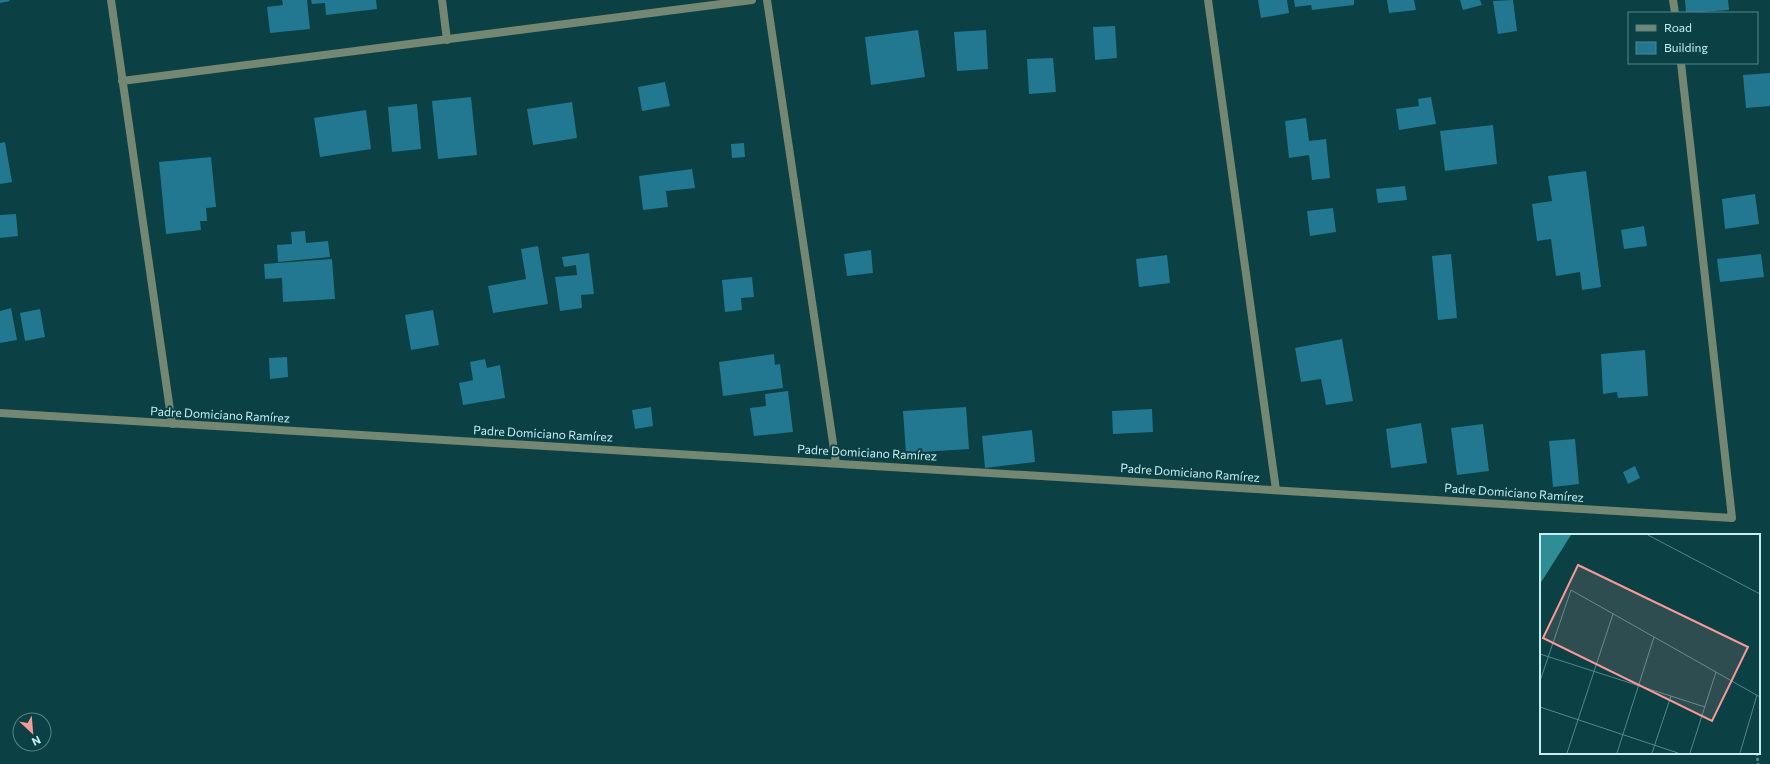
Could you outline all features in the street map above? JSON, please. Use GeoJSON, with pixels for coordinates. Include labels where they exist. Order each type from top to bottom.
{"type":"FeatureCollection","features":[{"type":"Feature","properties":{"kind":"street"},"geometry":{"type":"LineString","coordinates":[[111,0],[172,424]]}},
{"type":"Feature","properties":{"kind":"street"},"geometry":{"type":"LineString","coordinates":[[442,0],[447,40]]}},
{"type":"Feature","properties":{"kind":"street"},"geometry":{"type":"LineString","coordinates":[[122,82],[752,0]]}},
{"type":"Feature","properties":{"kind":"street"},"geometry":{"type":"LineString","coordinates":[[767,0],[836,463]]}},
{"type":"Feature","properties":{"kind":"street"},"geometry":{"type":"LineString","coordinates":[[1208,0],[1276,490]]}},
{"type":"Feature","properties":{"kind":"street"},"geometry":{"type":"LineString","coordinates":[[1673,0],[1675,12]]}},
{"type":"Feature","properties":{"kind":"street","name":"Padre Domiciano Ramírez"},"geometry":{"type":"LineString","coordinates":[[0,413],[1732,518],[1681,64]]}},
{"type":"Feature","properties":{"kind":"path"},"geometry":{"type":"LineString","coordinates":[[1757,754],[1758,764]]}},
{"type":"Feature","properties":{"kind":"building"},"geometry":{"type":"Polygon","coordinates":[[[0,0],[9,0],[10,1],[0,3],[0,0]]]}},
{"type":"Feature","properties":{"kind":"building"},"geometry":{"type":"Polygon","coordinates":[[[282,0],[307,0],[310,29],[270,33],[267,7],[283,5],[282,0]]]}},
{"type":"Feature","properties":{"kind":"building"},"geometry":{"type":"Polygon","coordinates":[[[311,0],[376,0],[377,9],[326,15],[325,3],[312,4],[311,0]]]}},
{"type":"Feature","properties":{"kind":"building"},"geometry":{"type":"Polygon","coordinates":[[[1258,0],[1287,0],[1289,13],[1261,18],[1258,0]]]}},
{"type":"Feature","properties":{"kind":"building"},"geometry":{"type":"Polygon","coordinates":[[[1294,0],[1354,0],[1354,5],[1312,10],[1311,5],[1295,7],[1294,0]]]}},
{"type":"Feature","properties":{"kind":"building"},"geometry":{"type":"Polygon","coordinates":[[[1387,0],[1414,0],[1416,10],[1389,13],[1387,0]]]}},
{"type":"Feature","properties":{"kind":"building"},"geometry":{"type":"Polygon","coordinates":[[[1460,0],[1480,0],[1482,5],[1463,10],[1460,0]]]}},
{"type":"Feature","properties":{"kind":"building"},"geometry":{"type":"Polygon","coordinates":[[[1513,0],[1517,31],[1498,34],[1493,1],[1513,0]]]}},
{"type":"Feature","properties":{"kind":"building"},"geometry":{"type":"Polygon","coordinates":[[[1685,0],[1728,0],[1729,10],[1686,12],[1685,0]]]}},
{"type":"Feature","properties":{"kind":"building"},"geometry":{"type":"Polygon","coordinates":[[[1115,26],[1117,58],[1095,60],[1093,27],[1115,26]]]}},
{"type":"Feature","properties":{"kind":"building"},"geometry":{"type":"Polygon","coordinates":[[[918,30],[925,77],[871,85],[865,37],[918,30]]]}},
{"type":"Feature","properties":{"kind":"building"},"geometry":{"type":"Polygon","coordinates":[[[986,30],[988,69],[957,71],[954,32],[986,30]]]}},
{"type":"Feature","properties":{"kind":"building"},"geometry":{"type":"Polygon","coordinates":[[[1053,58],[1056,92],[1029,94],[1027,59],[1053,58]]]}},
{"type":"Feature","properties":{"kind":"building"},"geometry":{"type":"Polygon","coordinates":[[[1770,73],[1770,106],[1746,108],[1743,75],[1770,73]]]}},
{"type":"Feature","properties":{"kind":"building"},"geometry":{"type":"Polygon","coordinates":[[[665,82],[670,106],[642,111],[638,87],[665,82]]]}},
{"type":"Feature","properties":{"kind":"building"},"geometry":{"type":"Polygon","coordinates":[[[471,97],[477,155],[438,159],[432,101],[471,97]]]}},
{"type":"Feature","properties":{"kind":"building"},"geometry":{"type":"Polygon","coordinates":[[[1431,97],[1436,124],[1399,130],[1396,109],[1419,106],[1418,99],[1431,97]]]}},
{"type":"Feature","properties":{"kind":"building"},"geometry":{"type":"Polygon","coordinates":[[[572,102],[577,138],[533,145],[527,109],[572,102]]]}},
{"type":"Feature","properties":{"kind":"building"},"geometry":{"type":"Polygon","coordinates":[[[417,104],[421,149],[392,152],[388,107],[417,104]]]}},
{"type":"Feature","properties":{"kind":"building"},"geometry":{"type":"Polygon","coordinates":[[[366,110],[371,149],[320,157],[314,118],[366,110]]]}},
{"type":"Feature","properties":{"kind":"building"},"geometry":{"type":"Polygon","coordinates":[[[1306,118],[1309,141],[1326,139],[1330,178],[1312,180],[1309,155],[1289,158],[1285,121],[1306,118]]]}},
{"type":"Feature","properties":{"kind":"building"},"geometry":{"type":"Polygon","coordinates":[[[1493,125],[1497,164],[1445,171],[1440,131],[1493,125]]]}},
{"type":"Feature","properties":{"kind":"building"},"geometry":{"type":"Polygon","coordinates":[[[5,142],[12,182],[0,184],[0,143],[5,142]]]}},
{"type":"Feature","properties":{"kind":"building"},"geometry":{"type":"Polygon","coordinates":[[[744,143],[745,157],[732,158],[731,144],[744,143]]]}},
{"type":"Feature","properties":{"kind":"building"},"geometry":{"type":"Polygon","coordinates":[[[211,157],[216,207],[206,208],[207,221],[200,221],[201,230],[166,234],[159,162],[211,157]]]}},
{"type":"Feature","properties":{"kind":"building"},"geometry":{"type":"Polygon","coordinates":[[[692,169],[695,188],[666,191],[668,207],[643,210],[639,176],[692,169]]]}},
{"type":"Feature","properties":{"kind":"building"},"geometry":{"type":"Polygon","coordinates":[[[1586,171],[1601,287],[1582,290],[1580,272],[1556,276],[1551,239],[1537,241],[1532,204],[1552,201],[1548,176],[1586,171]]]}},
{"type":"Feature","properties":{"kind":"building"},"geometry":{"type":"Polygon","coordinates":[[[1405,186],[1407,200],[1378,203],[1376,189],[1405,186]]]}},
{"type":"Feature","properties":{"kind":"building"},"geometry":{"type":"Polygon","coordinates":[[[1755,194],[1759,224],[1725,229],[1722,199],[1755,194]]]}},
{"type":"Feature","properties":{"kind":"building"},"geometry":{"type":"Polygon","coordinates":[[[1333,208],[1336,232],[1310,236],[1307,211],[1333,208]]]}},
{"type":"Feature","properties":{"kind":"building"},"geometry":{"type":"Polygon","coordinates":[[[16,214],[18,236],[0,238],[0,215],[16,214]]]}},
{"type":"Feature","properties":{"kind":"building"},"geometry":{"type":"Polygon","coordinates":[[[1644,226],[1647,246],[1624,249],[1621,230],[1644,226]]]}},
{"type":"Feature","properties":{"kind":"building"},"geometry":{"type":"Polygon","coordinates":[[[305,231],[306,243],[328,241],[330,257],[278,262],[277,245],[292,244],[291,232],[305,231]]]}},
{"type":"Feature","properties":{"kind":"building"},"geometry":{"type":"Polygon","coordinates":[[[538,246],[548,304],[493,313],[488,286],[526,279],[521,249],[538,246]]]}},
{"type":"Feature","properties":{"kind":"building"},"geometry":{"type":"Polygon","coordinates":[[[871,250],[873,273],[847,276],[844,254],[871,250]]]}},
{"type":"Feature","properties":{"kind":"building"},"geometry":{"type":"Polygon","coordinates":[[[589,253],[594,294],[581,295],[582,308],[560,311],[555,277],[577,275],[576,265],[564,267],[562,257],[589,253]]]}},
{"type":"Feature","properties":{"kind":"building"},"geometry":{"type":"Polygon","coordinates":[[[1451,254],[1457,318],[1438,320],[1432,256],[1451,254]]]}},
{"type":"Feature","properties":{"kind":"building"},"geometry":{"type":"Polygon","coordinates":[[[1761,254],[1764,277],[1720,282],[1717,259],[1761,254]]]}},
{"type":"Feature","properties":{"kind":"building"},"geometry":{"type":"Polygon","coordinates":[[[1167,255],[1170,283],[1139,287],[1136,259],[1167,255]]]}},
{"type":"Feature","properties":{"kind":"building"},"geometry":{"type":"Polygon","coordinates":[[[332,259],[335,299],[283,302],[282,278],[265,279],[264,264],[332,259]]]}},
{"type":"Feature","properties":{"kind":"building"},"geometry":{"type":"Polygon","coordinates":[[[752,277],[754,297],[741,298],[742,310],[725,312],[722,280],[752,277]]]}},
{"type":"Feature","properties":{"kind":"building"},"geometry":{"type":"Polygon","coordinates":[[[11,308],[17,340],[0,343],[0,311],[11,308]]]}},
{"type":"Feature","properties":{"kind":"building"},"geometry":{"type":"Polygon","coordinates":[[[40,309],[45,337],[25,341],[20,313],[40,309]]]}},
{"type":"Feature","properties":{"kind":"building"},"geometry":{"type":"Polygon","coordinates":[[[433,310],[439,345],[411,350],[405,315],[433,310]]]}},
{"type":"Feature","properties":{"kind":"building"},"geometry":{"type":"Polygon","coordinates":[[[1342,339],[1353,401],[1326,405],[1321,379],[1301,382],[1295,348],[1342,339]]]}},
{"type":"Feature","properties":{"kind":"building"},"geometry":{"type":"Polygon","coordinates":[[[1645,350],[1648,396],[1618,398],[1617,392],[1603,394],[1601,354],[1645,350]]]}},
{"type":"Feature","properties":{"kind":"building"},"geometry":{"type":"Polygon","coordinates":[[[774,354],[775,365],[780,364],[783,388],[723,396],[719,362],[774,354]]]}},
{"type":"Feature","properties":{"kind":"building"},"geometry":{"type":"Polygon","coordinates":[[[287,357],[288,377],[270,379],[269,358],[287,357]]]}},
{"type":"Feature","properties":{"kind":"building"},"geometry":{"type":"Polygon","coordinates":[[[485,359],[487,368],[500,365],[505,398],[463,405],[459,383],[473,380],[470,362],[485,359]]]}},
{"type":"Feature","properties":{"kind":"building"},"geometry":{"type":"Polygon","coordinates":[[[788,391],[793,432],[754,436],[750,408],[766,406],[765,394],[788,391]]]}},
{"type":"Feature","properties":{"kind":"building"},"geometry":{"type":"Polygon","coordinates":[[[651,407],[653,426],[635,429],[632,410],[651,407]]]}},
{"type":"Feature","properties":{"kind":"building"},"geometry":{"type":"Polygon","coordinates":[[[966,407],[969,449],[906,453],[903,411],[966,407]]]}},
{"type":"Feature","properties":{"kind":"building"},"geometry":{"type":"Polygon","coordinates":[[[1152,409],[1153,432],[1113,434],[1112,411],[1152,409]]]}},
{"type":"Feature","properties":{"kind":"building"},"geometry":{"type":"Polygon","coordinates":[[[1421,423],[1427,463],[1391,468],[1386,429],[1421,423]]]}},
{"type":"Feature","properties":{"kind":"building"},"geometry":{"type":"Polygon","coordinates":[[[1483,424],[1489,471],[1457,475],[1451,428],[1483,424]]]}},
{"type":"Feature","properties":{"kind":"building"},"geometry":{"type":"Polygon","coordinates":[[[1032,430],[1035,462],[985,468],[982,436],[1032,430]]]}},
{"type":"Feature","properties":{"kind":"building"},"geometry":{"type":"Polygon","coordinates":[[[1575,439],[1579,484],[1553,487],[1549,441],[1575,439]]]}},
{"type":"Feature","properties":{"kind":"building"},"geometry":{"type":"Polygon","coordinates":[[[1635,466],[1640,478],[1628,484],[1623,472],[1635,466]]]}}]}
